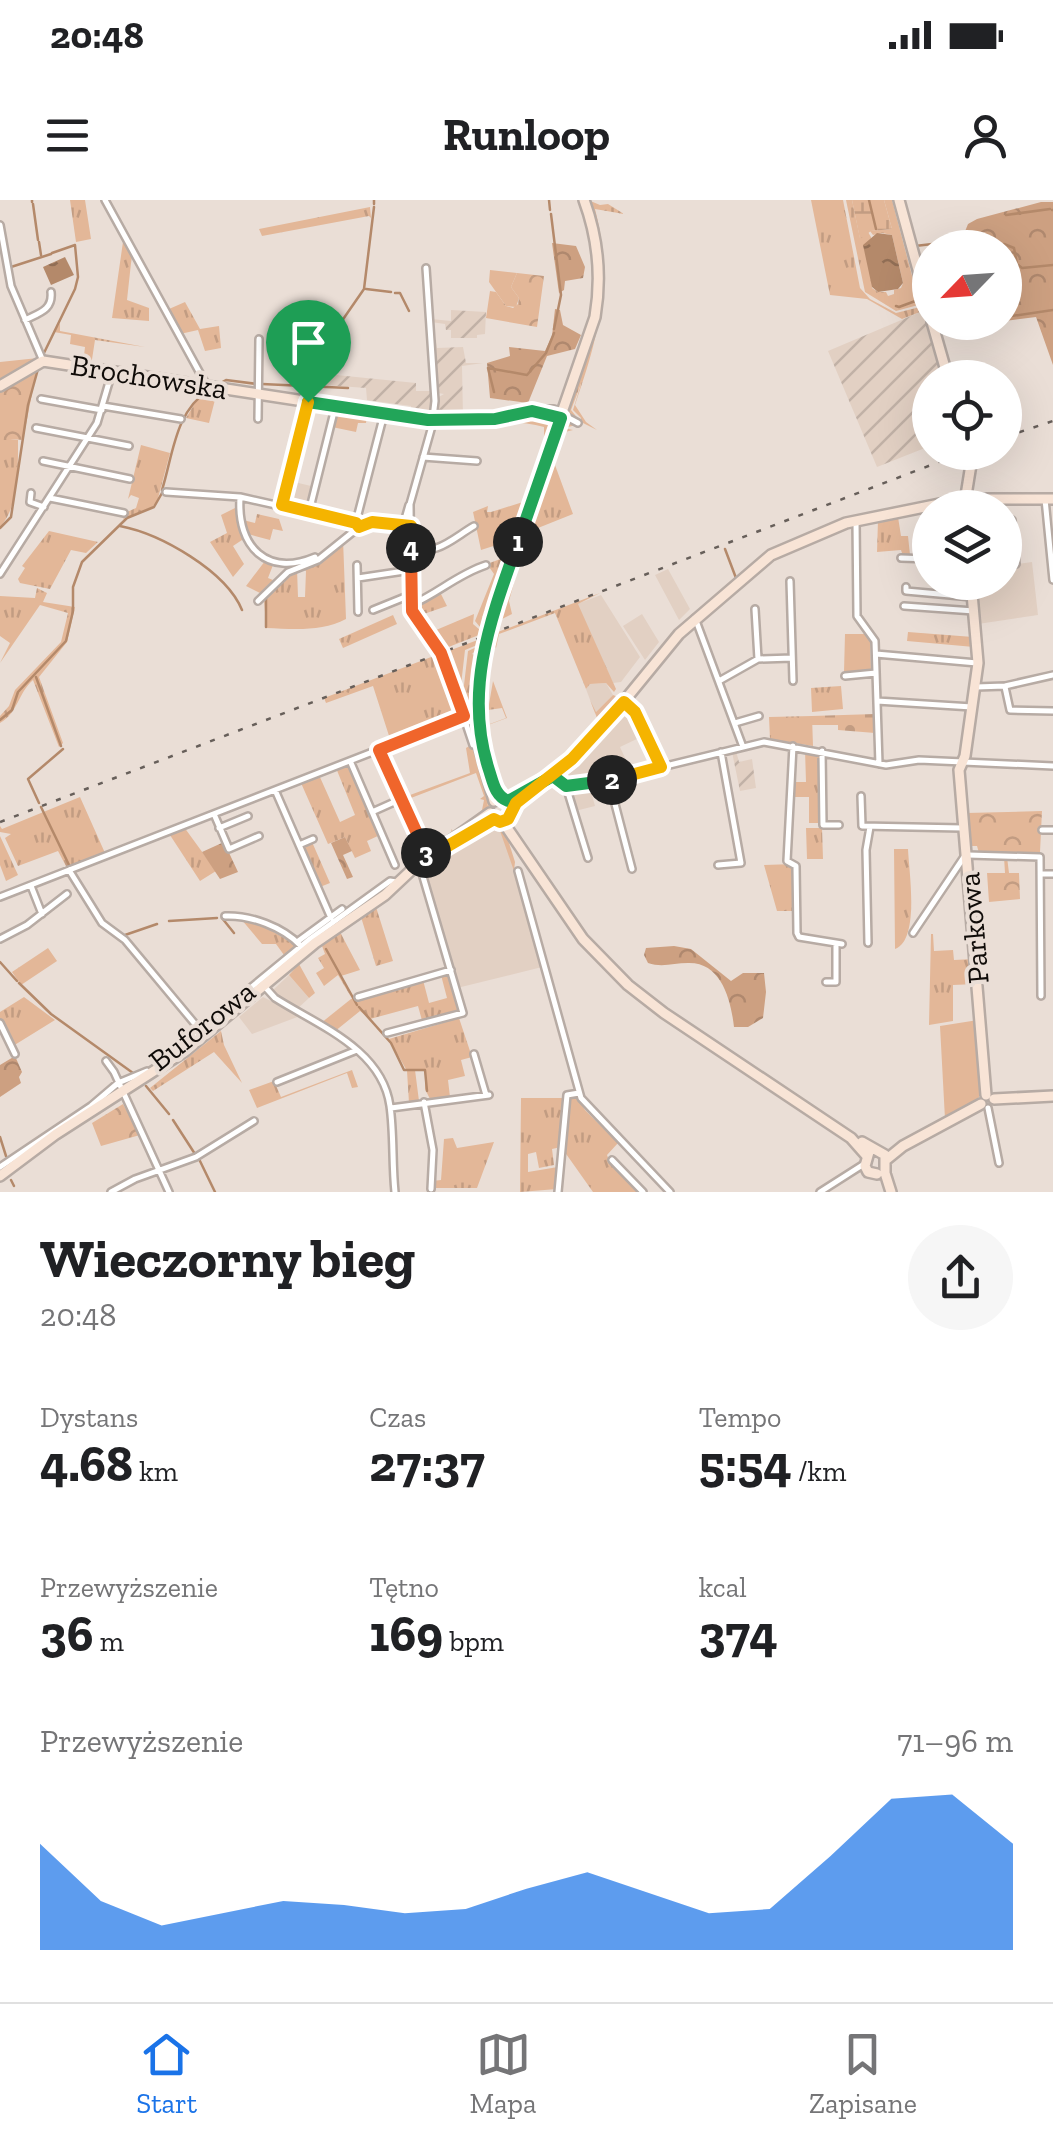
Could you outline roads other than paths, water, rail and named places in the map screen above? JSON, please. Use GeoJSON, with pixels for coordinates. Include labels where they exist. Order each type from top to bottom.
{"type":"FeatureCollection","features":[{"type":"Feature","properties":{"kind":"street"},"geometry":{"type":"LineString","coordinates":[[105,200],[206,386]]}},
{"type":"Feature","properties":{"kind":"street"},"geometry":{"type":"LineString","coordinates":[[584,200],[596,240],[598,298],[590,333],[489,624],[478,683],[482,744],[502,810],[583,939],[628,985],[813,1112],[854,1135],[875,1162],[889,1192]]}},
{"type":"Feature","properties":{"kind":"street"},"geometry":{"type":"LineString","coordinates":[[899,200],[912,248]]}},
{"type":"Feature","properties":{"kind":"street"},"geometry":{"type":"LineString","coordinates":[[0,225],[12,291],[40,359],[0,386]]}},
{"type":"Feature","properties":{"kind":"street"},"geometry":{"type":"LineString","coordinates":[[403,526],[433,420],[435,393],[426,268]]}},
{"type":"Feature","properties":{"kind":"street"},"geometry":{"type":"LineString","coordinates":[[3,294],[12,291]]}},
{"type":"Feature","properties":{"kind":"street"},"geometry":{"type":"LineString","coordinates":[[26,321],[47,309],[52,301],[51,292]]}},
{"type":"Feature","properties":{"kind":"street"},"geometry":{"type":"LineString","coordinates":[[258,420],[260,338]]}},
{"type":"Feature","properties":{"kind":"street","name":"Brochowska"},"geometry":{"type":"LineString","coordinates":[[40,359],[433,420],[480,420],[543,411],[562,416]]}},
{"type":"Feature","properties":{"kind":"street"},"geometry":{"type":"LineString","coordinates":[[0,574],[88,438],[112,372]]}},
{"type":"Feature","properties":{"kind":"street"},"geometry":{"type":"LineString","coordinates":[[41,399],[181,419]]}},
{"type":"Feature","properties":{"kind":"street"},"geometry":{"type":"LineString","coordinates":[[282,505],[308,402]]}},
{"type":"Feature","properties":{"kind":"street"},"geometry":{"type":"LineString","coordinates":[[309,512],[335,406]]}},
{"type":"Feature","properties":{"kind":"street"},"geometry":{"type":"LineString","coordinates":[[357,526],[384,414]]}},
{"type":"Feature","properties":{"kind":"street"},"geometry":{"type":"LineString","coordinates":[[36,428],[129,446]]}},
{"type":"Feature","properties":{"kind":"street"},"geometry":{"type":"LineString","coordinates":[[423,456],[477,462]]}},
{"type":"Feature","properties":{"kind":"street"},"geometry":{"type":"LineString","coordinates":[[43,461],[130,479]]}},
{"type":"Feature","properties":{"kind":"street"},"geometry":{"type":"LineString","coordinates":[[31,492],[30,502],[44,508]]}},
{"type":"Feature","properties":{"kind":"street"},"geometry":{"type":"LineString","coordinates":[[166,492],[282,505],[357,526]]}},
{"type":"Feature","properties":{"kind":"street"},"geometry":{"type":"LineString","coordinates":[[50,498],[124,513]]}},
{"type":"Feature","properties":{"kind":"street"},"geometry":{"type":"LineString","coordinates":[[240,498],[243,528],[262,556],[285,566],[315,556]]}},
{"type":"Feature","properties":{"kind":"street"},"geometry":{"type":"LineString","coordinates":[[1049,499],[1053,580]]}},
{"type":"Feature","properties":{"kind":"street","name":"Buforowa"},"geometry":{"type":"LineString","coordinates":[[1022,500],[1049,499]]}},
{"type":"Feature","properties":{"kind":"street"},"geometry":{"type":"LineString","coordinates":[[410,504],[411,605],[441,653],[473,744]]}},
{"type":"Feature","properties":{"kind":"street","name":"Buforowa"},"geometry":{"type":"LineString","coordinates":[[0,1176],[56,1134],[185,1051],[419,864],[553,776],[624,702],[695,618],[771,555],[804,538],[856,520],[912,511]]}},
{"type":"Feature","properties":{"kind":"street"},"geometry":{"type":"LineString","coordinates":[[856,520],[857,616],[874,636],[879,764]]}},
{"type":"Feature","properties":{"kind":"street"},"geometry":{"type":"LineString","coordinates":[[258,601],[284,576],[322,558],[357,526],[372,522],[411,526]]}},
{"type":"Feature","properties":{"kind":"street"},"geometry":{"type":"LineString","coordinates":[[411,546],[420,551],[438,548],[474,526]]}},
{"type":"Feature","properties":{"kind":"street"},"geometry":{"type":"LineString","coordinates":[[904,567],[903,558],[912,558]]}},
{"type":"Feature","properties":{"kind":"street"},"geometry":{"type":"LineString","coordinates":[[357,565],[358,612]]}},
{"type":"Feature","properties":{"kind":"street"},"geometry":{"type":"LineString","coordinates":[[411,605],[486,565]]}},
{"type":"Feature","properties":{"kind":"street"},"geometry":{"type":"LineString","coordinates":[[358,578],[411,570]]}},
{"type":"Feature","properties":{"kind":"street"},"geometry":{"type":"LineString","coordinates":[[790,581],[793,681]]}},
{"type":"Feature","properties":{"kind":"street"},"geometry":{"type":"LineString","coordinates":[[906,589],[912,590]]}},
{"type":"Feature","properties":{"kind":"street"},"geometry":{"type":"LineString","coordinates":[[373,610],[410,595]]}},
{"type":"Feature","properties":{"kind":"street","name":"Parkowa"},"geometry":{"type":"LineString","coordinates":[[972,600],[978,663],[959,770],[987,1102],[999,1163]]}},
{"type":"Feature","properties":{"kind":"street"},"geometry":{"type":"LineString","coordinates":[[904,606],[974,611]]}},
{"type":"Feature","properties":{"kind":"street"},"geometry":{"type":"LineString","coordinates":[[755,609],[758,659]]}},
{"type":"Feature","properties":{"kind":"street"},"geometry":{"type":"LineString","coordinates":[[695,618],[743,746]]}},
{"type":"Feature","properties":{"kind":"street"},"geometry":{"type":"LineString","coordinates":[[876,654],[978,663]]}},
{"type":"Feature","properties":{"kind":"street"},"geometry":{"type":"LineString","coordinates":[[719,681],[758,659],[792,658]]}},
{"type":"Feature","properties":{"kind":"street"},"geometry":{"type":"LineString","coordinates":[[845,676],[876,673]]}},
{"type":"Feature","properties":{"kind":"street"},"geometry":{"type":"LineString","coordinates":[[976,688],[1053,675]]}},
{"type":"Feature","properties":{"kind":"street"},"geometry":{"type":"LineString","coordinates":[[1005,686],[1010,710],[1053,711]]}},
{"type":"Feature","properties":{"kind":"street"},"geometry":{"type":"LineString","coordinates":[[624,702],[635,712],[661,767]]}},
{"type":"Feature","properties":{"kind":"street"},"geometry":{"type":"LineString","coordinates":[[877,702],[972,707]]}},
{"type":"Feature","properties":{"kind":"street"},"geometry":{"type":"LineString","coordinates":[[0,898],[464,716]]}},
{"type":"Feature","properties":{"kind":"street"},"geometry":{"type":"LineString","coordinates":[[735,723],[759,716]]}},
{"type":"Feature","properties":{"kind":"street"},"geometry":{"type":"LineString","coordinates":[[566,786],[609,780],[769,742],[879,764],[912,760],[1053,766]]}},
{"type":"Feature","properties":{"kind":"street"},"geometry":{"type":"LineString","coordinates":[[793,746],[787,861],[796,866],[798,936],[839,944],[836,982],[826,982]]}},
{"type":"Feature","properties":{"kind":"street"},"geometry":{"type":"LineString","coordinates":[[379,750],[429,857]]}},
{"type":"Feature","properties":{"kind":"street"},"geometry":{"type":"LineString","coordinates":[[822,751],[823,825],[838,826]]}},
{"type":"Feature","properties":{"kind":"street"},"geometry":{"type":"LineString","coordinates":[[718,865],[741,863],[721,752]]}},
{"type":"Feature","properties":{"kind":"street"},"geometry":{"type":"LineString","coordinates":[[350,763],[395,866]]}},
{"type":"Feature","properties":{"kind":"street"},"geometry":{"type":"LineString","coordinates":[[553,776],[566,786],[588,858]]}},
{"type":"Feature","properties":{"kind":"street"},"geometry":{"type":"LineString","coordinates":[[609,780],[632,869]]}},
{"type":"Feature","properties":{"kind":"street"},"geometry":{"type":"LineString","coordinates":[[275,790],[330,918]]}},
{"type":"Feature","properties":{"kind":"street"},"geometry":{"type":"LineString","coordinates":[[861,796],[862,826],[965,828]]}},
{"type":"Feature","properties":{"kind":"street"},"geometry":{"type":"LineString","coordinates":[[372,812],[402,800]]}},
{"type":"Feature","properties":{"kind":"street"},"geometry":{"type":"LineString","coordinates":[[214,814],[229,848],[259,836]]}},
{"type":"Feature","properties":{"kind":"street"},"geometry":{"type":"LineString","coordinates":[[219,828],[248,816]]}},
{"type":"Feature","properties":{"kind":"street"},"geometry":{"type":"LineString","coordinates":[[868,943],[866,850],[870,826]]}},
{"type":"Feature","properties":{"kind":"street"},"geometry":{"type":"LineString","coordinates":[[1042,830],[1053,830]]}},
{"type":"Feature","properties":{"kind":"street"},"geometry":{"type":"LineString","coordinates":[[299,845],[313,839]]}},
{"type":"Feature","properties":{"kind":"street"},"geometry":{"type":"LineString","coordinates":[[913,934],[968,853],[1038,855],[1041,996]]}},
{"type":"Feature","properties":{"kind":"street"},"geometry":{"type":"LineString","coordinates":[[387,1033],[463,1014],[419,864]]}},
{"type":"Feature","properties":{"kind":"street"},"geometry":{"type":"LineString","coordinates":[[69,870],[100,921],[123,937],[200,1030]]}},
{"type":"Feature","properties":{"kind":"street"},"geometry":{"type":"LineString","coordinates":[[518,872],[579,1093],[590,1110],[670,1192]]}},
{"type":"Feature","properties":{"kind":"street"},"geometry":{"type":"LineString","coordinates":[[1041,874],[1053,874]]}},
{"type":"Feature","properties":{"kind":"street","name":"Buforowa"},"geometry":{"type":"LineString","coordinates":[[0,1168],[159,1063],[299,944],[391,880],[396,886]]}},
{"type":"Feature","properties":{"kind":"street"},"geometry":{"type":"LineString","coordinates":[[31,886],[42,914]]}},
{"type":"Feature","properties":{"kind":"street"},"geometry":{"type":"LineString","coordinates":[[0,939],[67,894]]}},
{"type":"Feature","properties":{"kind":"street"},"geometry":{"type":"LineString","coordinates":[[225,916],[256,919],[299,944],[342,909]]}},
{"type":"Feature","properties":{"kind":"street"},"geometry":{"type":"LineString","coordinates":[[358,996],[451,970]]}},
{"type":"Feature","properties":{"kind":"street"},"geometry":{"type":"LineString","coordinates":[[263,986],[275,998],[357,1050],[383,1078],[391,1108],[395,1192]]}},
{"type":"Feature","properties":{"kind":"street"},"geometry":{"type":"LineString","coordinates":[[0,1022],[15,1054]]}},
{"type":"Feature","properties":{"kind":"street"},"geometry":{"type":"LineString","coordinates":[[277,1082],[357,1050]]}},
{"type":"Feature","properties":{"kind":"street"},"geometry":{"type":"LineString","coordinates":[[391,1108],[488,1095],[474,1054]]}},
{"type":"Feature","properties":{"kind":"street"},"geometry":{"type":"LineString","coordinates":[[106,1061],[169,1192]]}},
{"type":"Feature","properties":{"kind":"street"},"geometry":{"type":"LineString","coordinates":[[558,1192],[568,1094],[579,1093]]}},
{"type":"Feature","properties":{"kind":"street"},"geometry":{"type":"LineString","coordinates":[[820,1192],[987,1102],[1053,1096]]}},
{"type":"Feature","properties":{"kind":"street"},"geometry":{"type":"LineString","coordinates":[[424,1102],[433,1150],[430,1189]]}},
{"type":"Feature","properties":{"kind":"street"},"geometry":{"type":"LineString","coordinates":[[110,1192],[200,1155],[254,1121]]}},
{"type":"Feature","properties":{"kind":"street"},"geometry":{"type":"LineString","coordinates":[[612,1160],[644,1192]]}},
{"type":"Feature","properties":{"kind":"water"},"geometry":{"type":"Polygon","coordinates":[[[877,233],[892,235],[903,283],[898,289],[878,292],[872,287],[863,245],[877,233]]]}},
{"type":"Feature","properties":{"kind":"water"},"geometry":{"type":"Polygon","coordinates":[[[65,257],[74,275],[51,285],[43,267],[65,257]]]}},
{"type":"Feature","properties":{"kind":"waterway"},"geometry":{"type":"LineString","coordinates":[[549,200],[550,210]]}},
{"type":"Feature","properties":{"kind":"waterway"},"geometry":{"type":"LineString","coordinates":[[869,200],[876,229]]}},
{"type":"Feature","properties":{"kind":"waterway"},"geometry":{"type":"LineString","coordinates":[[33,204],[38,240]]}},
{"type":"Feature","properties":{"kind":"waterway"},"geometry":{"type":"LineString","coordinates":[[322,386],[328,341],[364,289],[374,207]]}},
{"type":"Feature","properties":{"kind":"waterway"},"geometry":{"type":"LineString","coordinates":[[1006,215],[1050,209]]}},
{"type":"Feature","properties":{"kind":"waterway"},"geometry":{"type":"LineString","coordinates":[[551,214],[561,295],[554,329]]}},
{"type":"Feature","properties":{"kind":"waterway"},"geometry":{"type":"LineString","coordinates":[[39,242],[41,255]]}},
{"type":"Feature","properties":{"kind":"waterway"},"geometry":{"type":"LineString","coordinates":[[43,355],[78,277],[75,245],[52,253]]}},
{"type":"Feature","properties":{"kind":"waterway"},"geometry":{"type":"LineString","coordinates":[[11,267],[51,254]]}},
{"type":"Feature","properties":{"kind":"waterway"},"geometry":{"type":"LineString","coordinates":[[1022,268],[1053,265]]}},
{"type":"Feature","properties":{"kind":"waterway"},"geometry":{"type":"LineString","coordinates":[[366,289],[391,292]]}},
{"type":"Feature","properties":{"kind":"waterway"},"geometry":{"type":"LineString","coordinates":[[395,293],[400,293],[409,311]]}},
{"type":"Feature","properties":{"kind":"waterway"},"geometry":{"type":"LineString","coordinates":[[896,306],[912,302]]}},
{"type":"Feature","properties":{"kind":"waterway"},"geometry":{"type":"LineString","coordinates":[[1022,315],[1053,310]]}},
{"type":"Feature","properties":{"kind":"waterway"},"geometry":{"type":"LineString","coordinates":[[494,392],[488,368],[527,375],[546,353],[554,333]]}},
{"type":"Feature","properties":{"kind":"waterway"},"geometry":{"type":"LineString","coordinates":[[0,528],[11,517],[28,405],[38,369]]}},
{"type":"Feature","properties":{"kind":"waterway"},"geometry":{"type":"LineString","coordinates":[[217,385],[226,380],[257,384]]}},
{"type":"Feature","properties":{"kind":"waterway"},"geometry":{"type":"LineString","coordinates":[[262,384],[348,388]]}},
{"type":"Feature","properties":{"kind":"waterway"},"geometry":{"type":"LineString","coordinates":[[162,490],[182,422],[209,390]]}},
{"type":"Feature","properties":{"kind":"waterway"},"geometry":{"type":"LineString","coordinates":[[0,720],[12,710],[18,692],[66,641],[73,611],[73,587],[82,562],[127,518],[154,507],[162,493]]}},
{"type":"Feature","properties":{"kind":"waterway"},"geometry":{"type":"LineString","coordinates":[[120,526],[154,537],[190,556],[222,582],[242,610]]}},
{"type":"Feature","properties":{"kind":"waterway"},"geometry":{"type":"LineString","coordinates":[[334,543],[354,527]]}},
{"type":"Feature","properties":{"kind":"waterway"},"geometry":{"type":"LineString","coordinates":[[725,549],[736,578]]}},
{"type":"Feature","properties":{"kind":"waterway"},"geometry":{"type":"LineString","coordinates":[[266,596],[266,627]]}},
{"type":"Feature","properties":{"kind":"waterway"},"geometry":{"type":"LineString","coordinates":[[36,677],[61,746]]}},
{"type":"Feature","properties":{"kind":"waterway"},"geometry":{"type":"LineString","coordinates":[[39,803],[28,779],[63,749]]}},
{"type":"Feature","properties":{"kind":"waterway"},"geometry":{"type":"LineString","coordinates":[[502,791],[518,794]]}},
{"type":"Feature","properties":{"kind":"waterway"},"geometry":{"type":"LineString","coordinates":[[41,807],[70,867]]}},
{"type":"Feature","properties":{"kind":"waterway"},"geometry":{"type":"LineString","coordinates":[[169,921],[217,918]]}},
{"type":"Feature","properties":{"kind":"waterway"},"geometry":{"type":"LineString","coordinates":[[222,918],[234,933]]}},
{"type":"Feature","properties":{"kind":"waterway"},"geometry":{"type":"LineString","coordinates":[[125,935],[157,924]]}},
{"type":"Feature","properties":{"kind":"waterway"},"geometry":{"type":"LineString","coordinates":[[326,949],[357,1005]]}},
{"type":"Feature","properties":{"kind":"waterway"},"geometry":{"type":"LineString","coordinates":[[0,962],[17,981]]}},
{"type":"Feature","properties":{"kind":"waterway"},"geometry":{"type":"LineString","coordinates":[[19,983],[51,1014],[133,1073]]}},
{"type":"Feature","properties":{"kind":"waterway"},"geometry":{"type":"LineString","coordinates":[[359,1007],[391,1043],[404,1070],[425,1070],[427,1091]]}},
{"type":"Feature","properties":{"kind":"waterway"},"geometry":{"type":"LineString","coordinates":[[146,1086],[169,1114]]}},
{"type":"Feature","properties":{"kind":"waterway"},"geometry":{"type":"LineString","coordinates":[[173,1120],[195,1154]]}},
{"type":"Feature","properties":{"kind":"waterway"},"geometry":{"type":"LineString","coordinates":[[0,1137],[6,1156]]}},
{"type":"Feature","properties":{"kind":"waterway"},"geometry":{"type":"LineString","coordinates":[[199,1159],[215,1192]]}},
{"type":"Feature","properties":{"kind":"waterway"},"geometry":{"type":"LineString","coordinates":[[11,1180],[14,1186]]}},
{"type":"Feature","properties":{"kind":"railway"},"geometry":{"type":"LineString","coordinates":[[1022,431],[1053,421]]}},
{"type":"Feature","properties":{"kind":"railway"},"geometry":{"type":"LineString","coordinates":[[0,822],[918,470]]}}]}
